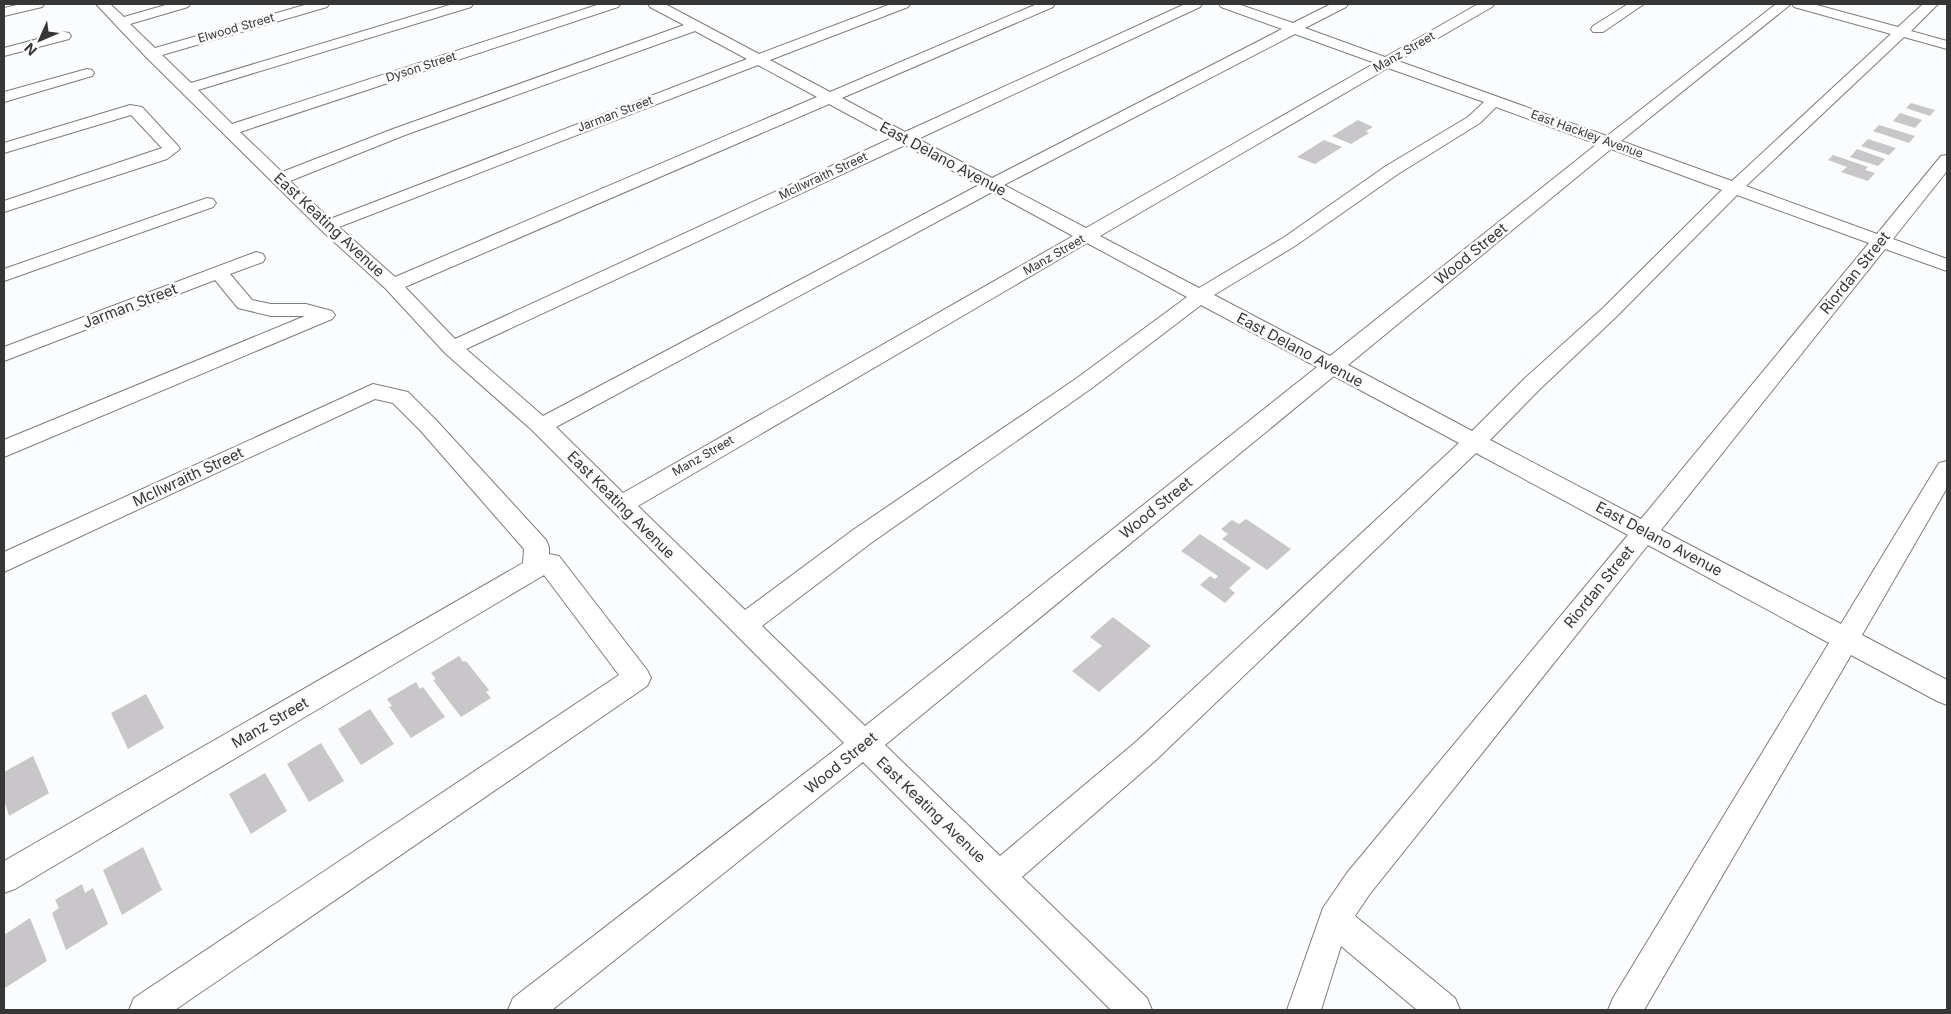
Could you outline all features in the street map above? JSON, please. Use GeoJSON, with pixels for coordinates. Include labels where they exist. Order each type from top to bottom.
{"type":"FeatureCollection","features":[{"type":"Feature","properties":{"kind":"street"},"geometry":{"type":"LineString","coordinates":[[4,12],[38,4]]}},
{"type":"Feature","properties":{"kind":"street","name":"East Keating Avenue"},"geometry":{"type":"LineString","coordinates":[[104,4],[151,54],[327,226],[393,285],[452,348],[541,426],[863,745],[1000,876],[1135,1010]]}},
{"type":"Feature","properties":{"kind":"street"},"geometry":{"type":"LineString","coordinates":[[121,22],[183,4]]}},
{"type":"Feature","properties":{"kind":"street","name":"Elwood Street"},"geometry":{"type":"LineString","coordinates":[[151,54],[322,4]]}},
{"type":"Feature","properties":{"kind":"street"},"geometry":{"type":"LineString","coordinates":[[187,89],[466,4]]}},
{"type":"Feature","properties":{"kind":"street","name":"Dyson Street"},"geometry":{"type":"LineString","coordinates":[[229,130],[613,4]]}},
{"type":"Feature","properties":{"kind":"street","name":"East Delano Avenue"},"geometry":{"type":"LineString","coordinates":[[655,4],[1947,694]]}},
{"type":"Feature","properties":{"kind":"street","name":"Jarman Street"},"geometry":{"type":"LineString","coordinates":[[327,226],[903,4]]}},
{"type":"Feature","properties":{"kind":"street"},"geometry":{"type":"LineString","coordinates":[[393,285],[1048,4]]}},
{"type":"Feature","properties":{"kind":"street","name":"McIlwraith Street"},"geometry":{"type":"LineString","coordinates":[[452,348],[1195,4]]}},
{"type":"Feature","properties":{"kind":"street","name":"East Hackley Avenue"},"geometry":{"type":"LineString","coordinates":[[1226,4],[1947,265]]}},
{"type":"Feature","properties":{"kind":"street"},"geometry":{"type":"LineString","coordinates":[[541,426],[991,185],[1341,4]]}},
{"type":"Feature","properties":{"kind":"street","name":"Manz Street"},"geometry":{"type":"LineString","coordinates":[[621,505],[1486,4]]}},
{"type":"Feature","properties":{"kind":"street"},"geometry":{"type":"LineString","coordinates":[[1598,29],[1636,4]]}},
{"type":"Feature","properties":{"kind":"street","name":"Wood Street"},"geometry":{"type":"LineString","coordinates":[[525,1010],[863,745],[1610,142],[1784,4]]}},
{"type":"Feature","properties":{"kind":"street"},"geometry":{"type":"LineString","coordinates":[[1799,4],[1947,45]]}},
{"type":"Feature","properties":{"kind":"street"},"geometry":{"type":"LineString","coordinates":[[1000,876],[1148,750],[1474,442],[1736,188],[1931,4]]}},
{"type":"Feature","properties":{"kind":"street"},"geometry":{"type":"LineString","coordinates":[[279,179],[390,136],[696,26]]}},
{"type":"Feature","properties":{"kind":"street"},"geometry":{"type":"LineString","coordinates":[[4,52],[64,36]]}},
{"type":"Feature","properties":{"kind":"street"},"geometry":{"type":"LineString","coordinates":[[4,97],[87,73]]}},
{"type":"Feature","properties":{"kind":"street"},"geometry":{"type":"LineString","coordinates":[[743,626],[779,597],[870,532],[1076,389],[1200,296],[1289,242],[1392,170],[1474,120],[1494,101]]}},
{"type":"Feature","properties":{"kind":"street"},"geometry":{"type":"LineString","coordinates":[[4,148],[130,110],[136,110],[172,149],[161,155],[4,207]]}},
{"type":"Feature","properties":{"kind":"street","name":"Riordan Street"},"geometry":{"type":"LineString","coordinates":[[1304,1010],[1334,919],[1358,884],[1947,160]]}},
{"type":"Feature","properties":{"kind":"street"},"geometry":{"type":"LineString","coordinates":[[4,275],[207,203]]}},
{"type":"Feature","properties":{"kind":"street","name":"Jarman Street"},"geometry":{"type":"LineString","coordinates":[[4,354],[256,258]]}},
{"type":"Feature","properties":{"kind":"street"},"geometry":{"type":"LineString","coordinates":[[4,449],[325,315],[306,310],[271,310],[244,304],[218,272]]}},
{"type":"Feature","properties":{"kind":"street","name":"McIlwraith Street"},"geometry":{"type":"LineString","coordinates":[[4,563],[373,391],[400,397],[428,425],[537,547],[535,568]]}},
{"type":"Feature","properties":{"kind":"street"},"geometry":{"type":"LineString","coordinates":[[1625,1010],[1947,469]]}},
{"type":"Feature","properties":{"kind":"street"},"geometry":{"type":"LineString","coordinates":[[146,1010],[637,678],[550,563],[535,568]]}},
{"type":"Feature","properties":{"kind":"street","name":"Manz Street"},"geometry":{"type":"LineString","coordinates":[[4,878],[535,568]]}},
{"type":"Feature","properties":{"kind":"street"},"geometry":{"type":"LineString","coordinates":[[1334,919],[1443,1010]]}},
{"type":"Feature","properties":{"kind":"building"},"geometry":{"type":"Polygon","coordinates":[[[1911,103],[1935,110],[1930,116],[1906,108],[1911,103]]]}},
{"type":"Feature","properties":{"kind":"building"},"geometry":{"type":"Polygon","coordinates":[[[1900,113],[1922,120],[1915,128],[1893,121],[1900,113]]]}},
{"type":"Feature","properties":{"kind":"building"},"geometry":{"type":"Polygon","coordinates":[[[1358,120],[1373,127],[1366,131],[1369,133],[1351,144],[1332,136],[1358,120]]]}},
{"type":"Feature","properties":{"kind":"building"},"geometry":{"type":"Polygon","coordinates":[[[1879,125],[1915,136],[1909,143],[1873,131],[1879,125]]]}},
{"type":"Feature","properties":{"kind":"building"},"geometry":{"type":"Polygon","coordinates":[[[1868,139],[1896,148],[1889,155],[1861,146],[1868,139]]]}},
{"type":"Feature","properties":{"kind":"building"},"geometry":{"type":"Polygon","coordinates":[[[1324,140],[1342,147],[1315,164],[1297,157],[1324,140]]]}},
{"type":"Feature","properties":{"kind":"building"},"geometry":{"type":"Polygon","coordinates":[[[1857,149],[1885,159],[1878,166],[1850,157],[1857,149]]]}},
{"type":"Feature","properties":{"kind":"building"},"geometry":{"type":"Polygon","coordinates":[[[1833,155],[1868,167],[1865,170],[1875,173],[1868,181],[1841,172],[1847,167],[1828,160],[1833,155]]]}},
{"type":"Feature","properties":{"kind":"building"},"geometry":{"type":"Polygon","coordinates":[[[1246,519],[1291,549],[1267,570],[1222,539],[1228,534],[1221,529],[1232,520],[1239,524],[1246,519]]]}},
{"type":"Feature","properties":{"kind":"building"},"geometry":{"type":"Polygon","coordinates":[[[1200,534],[1251,568],[1229,588],[1235,593],[1225,603],[1200,585],[1210,576],[1215,579],[1218,576],[1181,551],[1200,534]]]}},
{"type":"Feature","properties":{"kind":"building"},"geometry":{"type":"Polygon","coordinates":[[[1113,617],[1151,646],[1099,692],[1072,671],[1102,646],[1090,637],[1113,617]]]}},
{"type":"Feature","properties":{"kind":"building"},"geometry":{"type":"Polygon","coordinates":[[[459,656],[463,662],[466,661],[489,690],[486,692],[491,698],[461,717],[433,680],[436,679],[431,673],[459,656]]]}},
{"type":"Feature","properties":{"kind":"building"},"geometry":{"type":"Polygon","coordinates":[[[416,682],[420,689],[423,687],[445,717],[411,738],[389,707],[392,706],[387,699],[416,682]]]}},
{"type":"Feature","properties":{"kind":"building"},"geometry":{"type":"Polygon","coordinates":[[[146,694],[164,728],[128,749],[111,713],[146,694]]]}},
{"type":"Feature","properties":{"kind":"building"},"geometry":{"type":"Polygon","coordinates":[[[370,709],[394,744],[361,765],[338,729],[370,709]]]}},
{"type":"Feature","properties":{"kind":"building"},"geometry":{"type":"Polygon","coordinates":[[[321,743],[344,781],[309,802],[287,764],[321,743]]]}},
{"type":"Feature","properties":{"kind":"building"},"geometry":{"type":"Polygon","coordinates":[[[33,756],[49,793],[9,816],[4,800],[4,772],[33,756]]]}},
{"type":"Feature","properties":{"kind":"building"},"geometry":{"type":"Polygon","coordinates":[[[265,773],[287,811],[251,834],[229,794],[265,773]]]}},
{"type":"Feature","properties":{"kind":"building"},"geometry":{"type":"Polygon","coordinates":[[[143,847],[162,890],[122,915],[103,870],[143,847]]]}},
{"type":"Feature","properties":{"kind":"building"},"geometry":{"type":"Polygon","coordinates":[[[82,884],[85,893],[93,888],[108,924],[66,950],[52,913],[59,908],[55,900],[82,884]]]}},
{"type":"Feature","properties":{"kind":"building"},"geometry":{"type":"Polygon","coordinates":[[[30,918],[47,961],[5,988],[4,935],[30,918]]]}}]}
